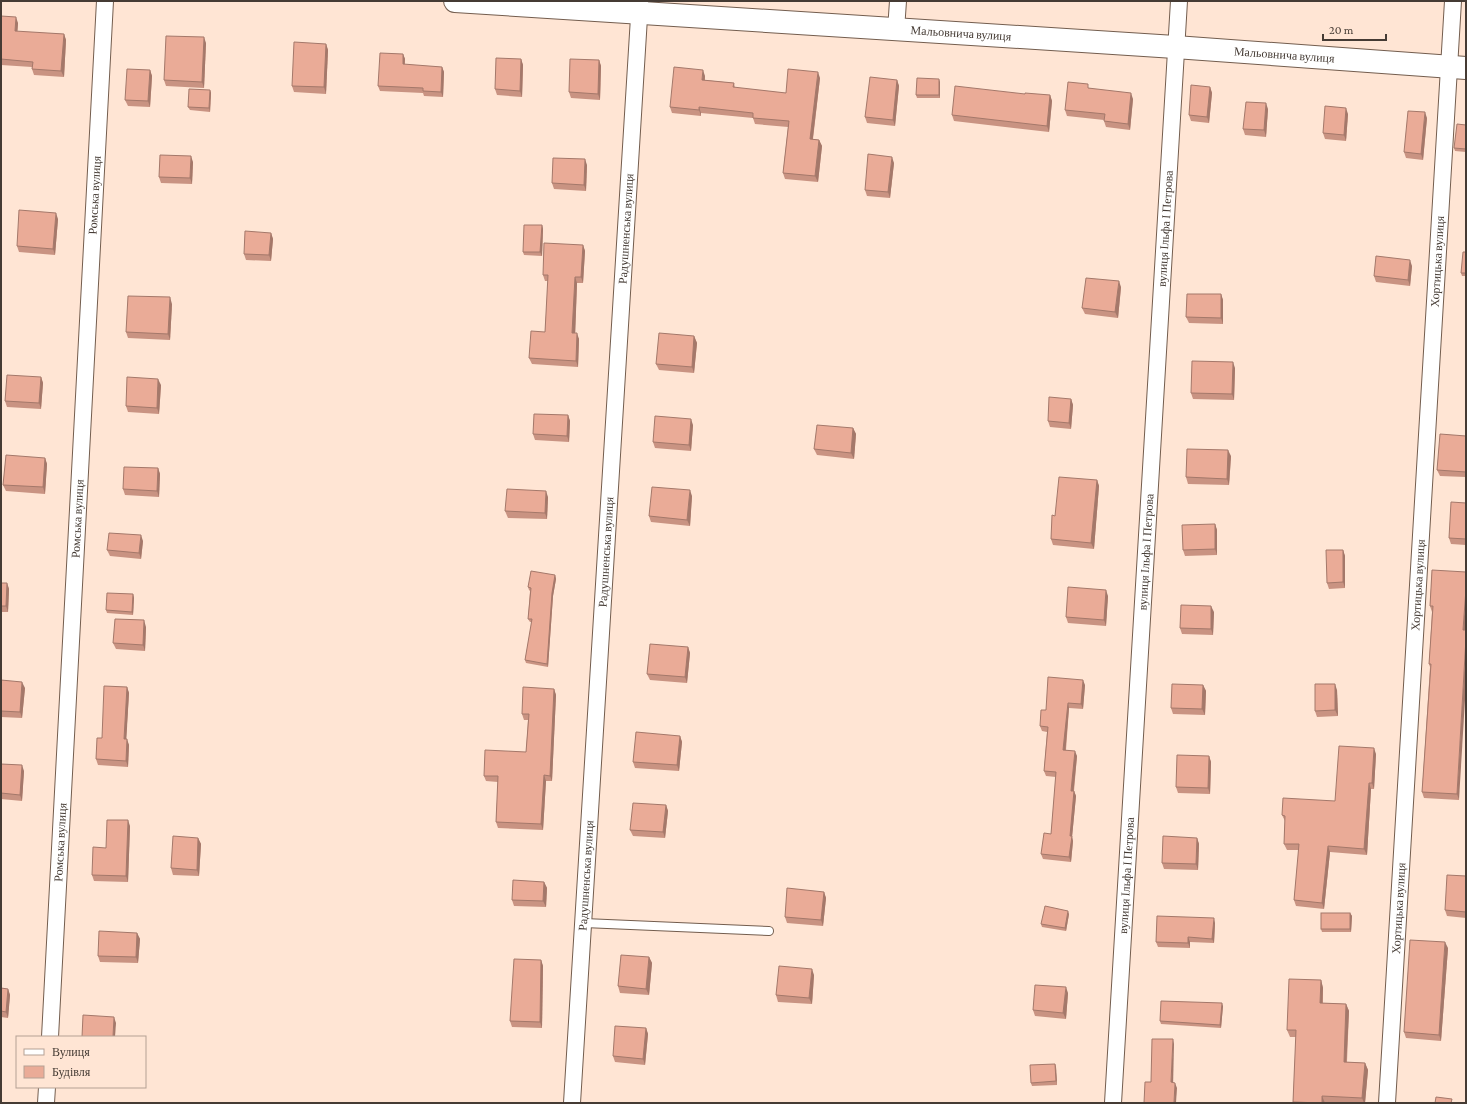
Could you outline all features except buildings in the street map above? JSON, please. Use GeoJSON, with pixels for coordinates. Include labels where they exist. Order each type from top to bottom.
{"type":"FeatureCollection","features":[{"type":"Feature","properties":{"kind":"street","name":"Ромська вулиця"},"geometry":{"type":"LineString","coordinates":[[50,1036],[106,1]]}},
{"type":"Feature","properties":{"kind":"street","name":"Мальовнича вулиця"},"geometry":{"type":"LineString","coordinates":[[455,1],[640,7],[896,30],[1175,47],[1458,68]]}},
{"type":"Feature","properties":{"kind":"street"},"geometry":{"type":"LineString","coordinates":[[896,30],[898,1]]}},
{"type":"Feature","properties":{"kind":"street","name":"вулиця Ільфа І Петрова"},"geometry":{"type":"LineString","coordinates":[[1113,1103],[1178,1]]}},
{"type":"Feature","properties":{"kind":"street","name":"Хортицька вулиця"},"geometry":{"type":"LineString","coordinates":[[1387,1103],[1458,68],[1453,1]]}},
{"type":"Feature","properties":{"kind":"street","name":"Радушненська вулиця"},"geometry":{"type":"LineString","coordinates":[[572,1103],[640,7]]}},
{"type":"Feature","properties":{"kind":"street"},"geometry":{"type":"LineString","coordinates":[[46,1103],[47,1088]]}},
{"type":"Feature","properties":{"kind":"lane"},"geometry":{"type":"LineString","coordinates":[[584,923],[769,931]]}}]}
